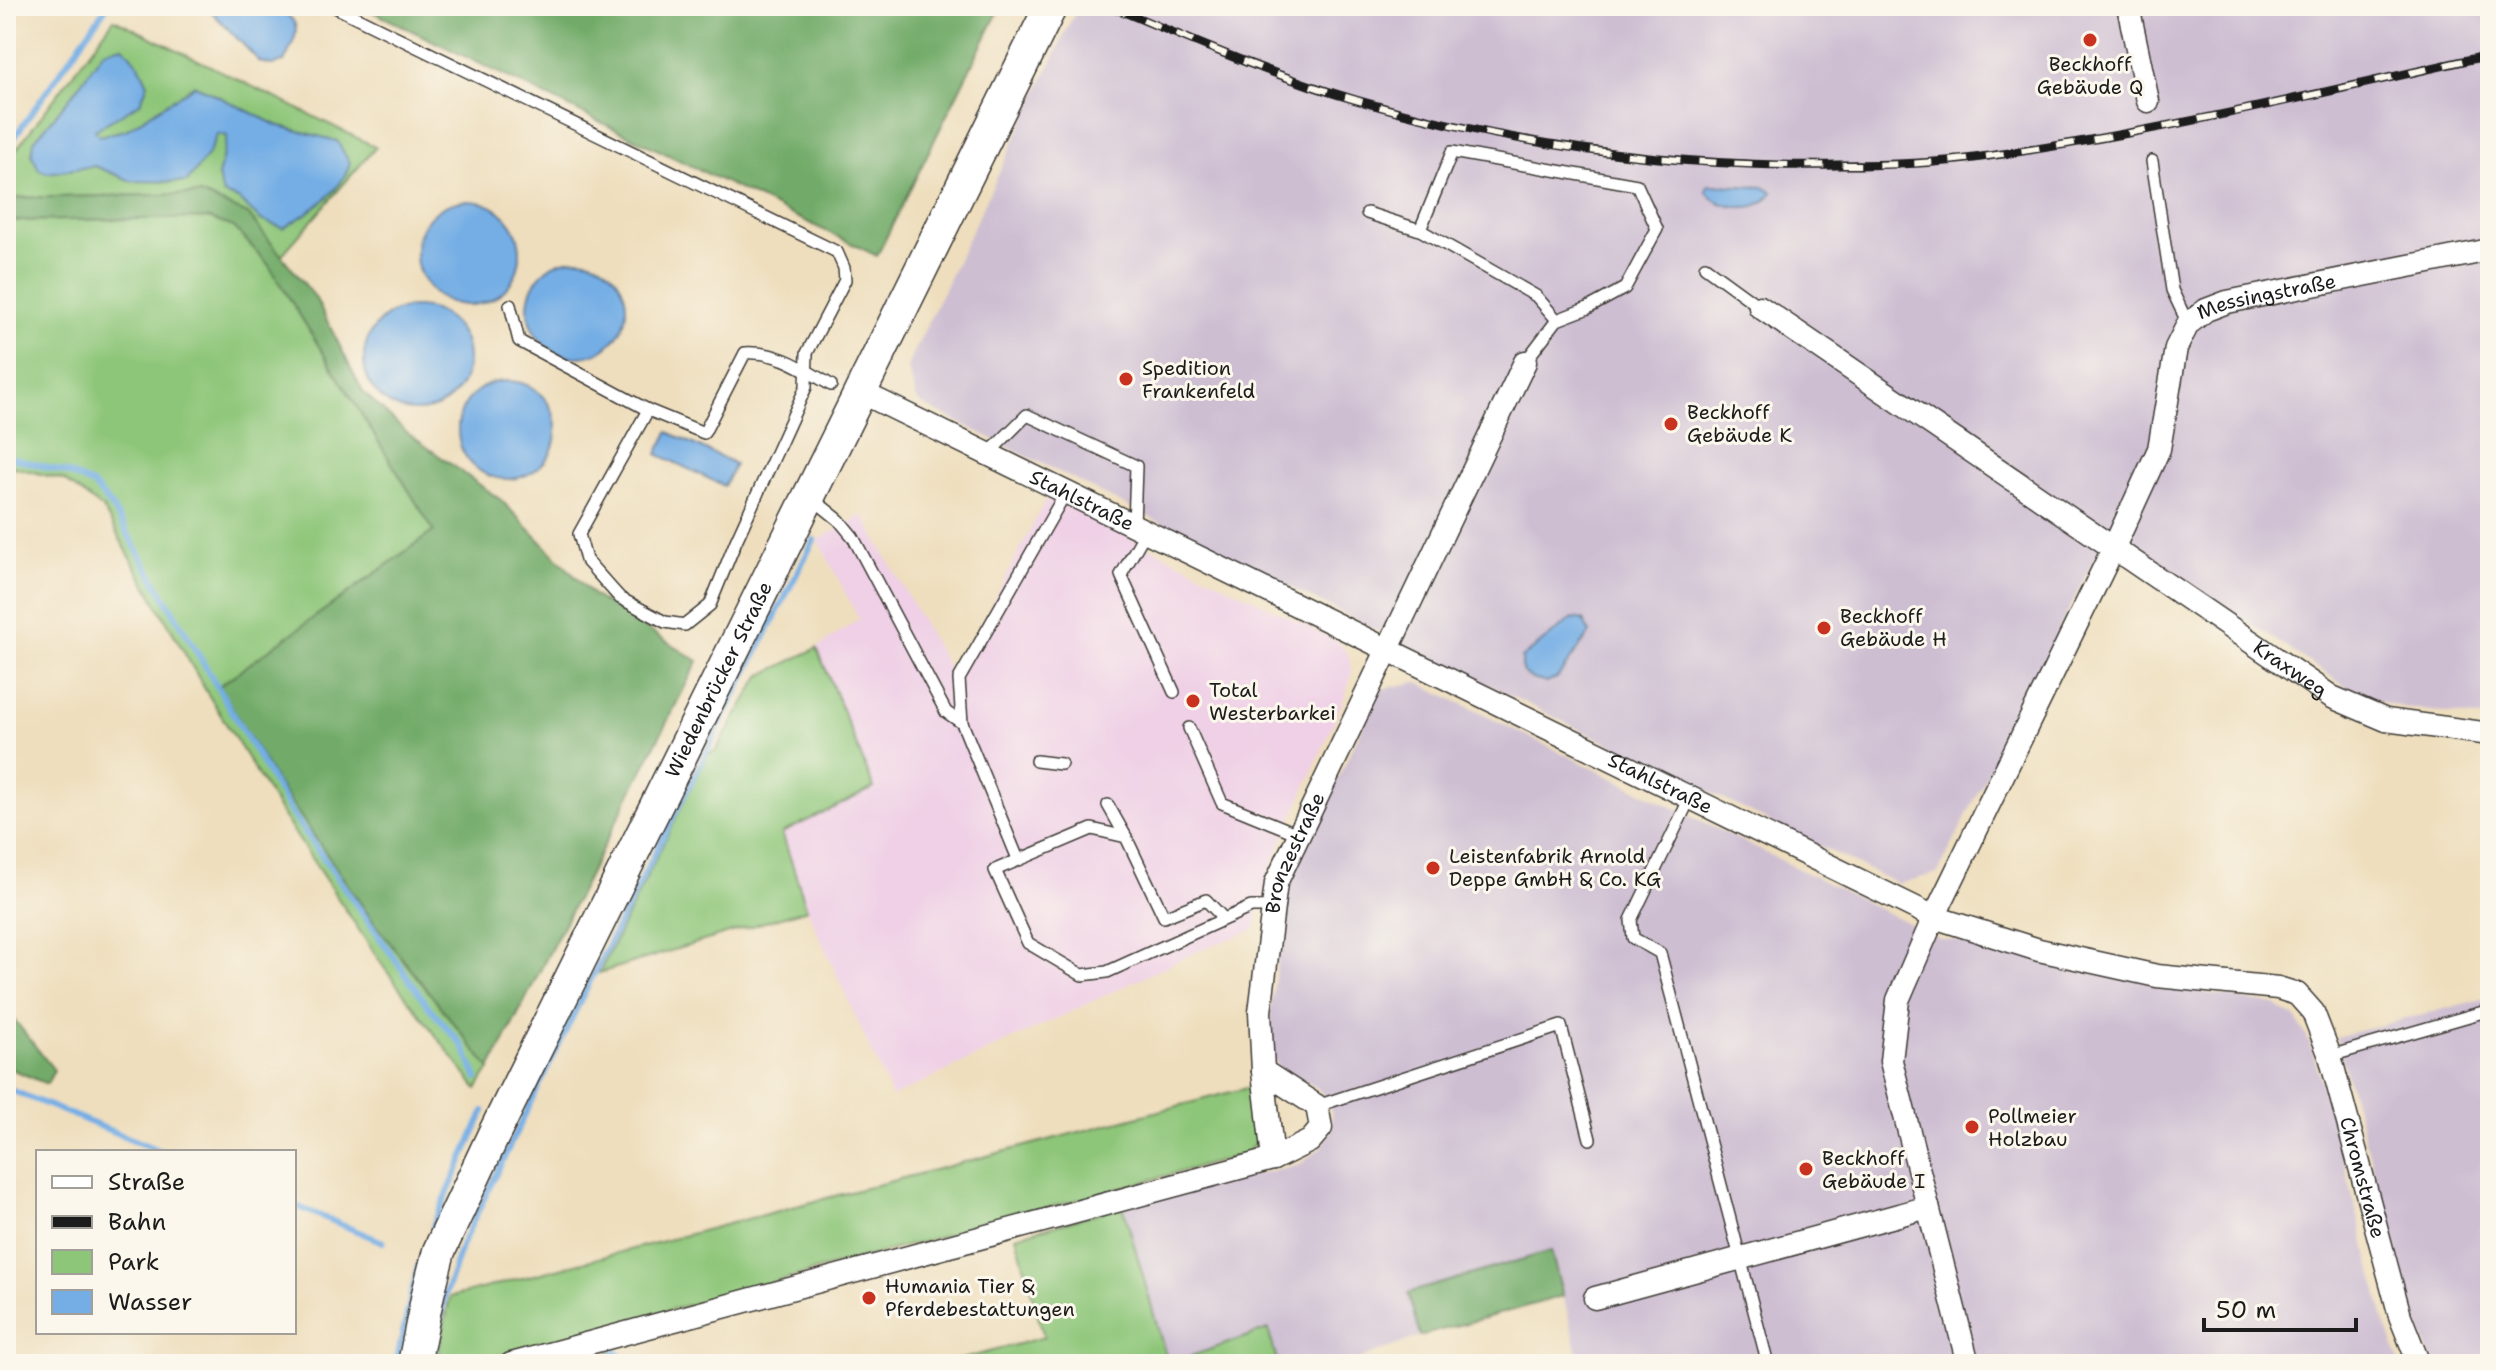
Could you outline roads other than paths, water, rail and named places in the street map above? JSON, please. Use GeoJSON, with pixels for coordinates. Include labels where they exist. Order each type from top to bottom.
{"type":"FeatureCollection","features":[{"type":"Feature","properties":{"kind":"main road","name":"Wiedenbrücker Straße"},"geometry":{"type":"LineString","coordinates":[[414,1364],[439,1251],[809,496],[846,389],[1051,6]]}},
{"type":"Feature","properties":{"kind":"street"},"geometry":{"type":"LineString","coordinates":[[2128,6],[2148,101]]}},
{"type":"Feature","properties":{"kind":"street","name":"Messingstraße"},"geometry":{"type":"LineString","coordinates":[[1934,917],[2159,449],[2176,348],[2188,324],[2206,310],[2227,302],[2490,250]]}},
{"type":"Feature","properties":{"kind":"street"},"geometry":{"type":"LineString","coordinates":[[1760,307],[2114,547]]}},
{"type":"Feature","properties":{"kind":"street"},"geometry":{"type":"LineString","coordinates":[[1387,649],[1525,362]]}},
{"type":"Feature","properties":{"kind":"street","name":"Stahlstraße"},"geometry":{"type":"LineString","coordinates":[[846,389],[988,454],[1934,917],[2039,950],[2157,976],[2278,988],[2297,994]]}},
{"type":"Feature","properties":{"kind":"street","name":"Kraxweg"},"geometry":{"type":"LineString","coordinates":[[2114,547],[2332,697],[2386,720],[2490,734]]}},
{"type":"Feature","properties":{"kind":"street","name":"Bronzestraße"},"geometry":{"type":"LineString","coordinates":[[1273,1159],[1260,1012],[1276,883],[1387,649]]}},
{"type":"Feature","properties":{"kind":"street"},"geometry":{"type":"LineString","coordinates":[[1934,917],[1898,1000],[1891,1061],[1968,1364]]}},
{"type":"Feature","properties":{"kind":"street","name":"Chromstraße"},"geometry":{"type":"LineString","coordinates":[[2297,994],[2313,1012],[2330,1056],[2400,1316],[2419,1364]]}},
{"type":"Feature","properties":{"kind":"street"},"geometry":{"type":"LineString","coordinates":[[511,1364],[1273,1159],[1310,1141],[1321,1128],[1317,1106],[1263,1071]]}},
{"type":"Feature","properties":{"kind":"street"},"geometry":{"type":"LineString","coordinates":[[1595,1298],[1928,1207]]}},
{"type":"Feature","properties":{"kind":"lane"},"geometry":{"type":"LineString","coordinates":[[333,6],[837,252],[845,280],[807,353],[806,387],[710,605],[685,625],[665,622],[620,598],[586,560],[579,534],[648,410]]}},
{"type":"Feature","properties":{"kind":"lane"},"geometry":{"type":"LineString","coordinates":[[1420,230],[1452,152],[1637,185],[1657,229],[1625,288],[1557,320],[1525,362]]}},
{"type":"Feature","properties":{"kind":"lane"},"geometry":{"type":"LineString","coordinates":[[2152,161],[2172,290],[2188,324]]}},
{"type":"Feature","properties":{"kind":"lane"},"geometry":{"type":"LineString","coordinates":[[1367,213],[1420,230],[1536,296],[1557,320]]}},
{"type":"Feature","properties":{"kind":"lane"},"geometry":{"type":"LineString","coordinates":[[1705,267],[1760,307]]}},
{"type":"Feature","properties":{"kind":"lane"},"geometry":{"type":"LineString","coordinates":[[510,305],[519,341],[648,410],[704,433],[745,353],[760,352],[789,360],[846,389]]}},
{"type":"Feature","properties":{"kind":"lane"},"geometry":{"type":"LineString","coordinates":[[988,454],[1027,415],[1136,466],[1140,528],[1121,575],[1174,692]]}},
{"type":"Feature","properties":{"kind":"lane"},"geometry":{"type":"LineString","coordinates":[[1018,859],[962,723],[959,679],[1066,492]]}},
{"type":"Feature","properties":{"kind":"lane"},"geometry":{"type":"LineString","coordinates":[[809,496],[839,520],[853,537],[946,712],[962,723]]}},
{"type":"Feature","properties":{"kind":"lane"},"geometry":{"type":"LineString","coordinates":[[1189,728],[1222,803],[1298,834]]}},
{"type":"Feature","properties":{"kind":"lane"},"geometry":{"type":"LineString","coordinates":[[1036,761],[1061,764]]}},
{"type":"Feature","properties":{"kind":"lane"},"geometry":{"type":"LineString","coordinates":[[1690,798],[1631,920],[1633,938],[1660,953],[1768,1364]]}},
{"type":"Feature","properties":{"kind":"lane"},"geometry":{"type":"LineString","coordinates":[[1108,805],[1164,917],[1206,900],[1224,919]]}},
{"type":"Feature","properties":{"kind":"lane"},"geometry":{"type":"LineString","coordinates":[[1126,837],[1092,829],[995,870],[1028,943],[1082,975],[1107,972],[1251,907],[1273,907]]}},
{"type":"Feature","properties":{"kind":"lane"},"geometry":{"type":"LineString","coordinates":[[2330,1056],[2490,1010]]}},
{"type":"Feature","properties":{"kind":"lane"},"geometry":{"type":"LineString","coordinates":[[1317,1106],[1561,1026],[1590,1139]]}},
{"type":"Feature","properties":{"kind":"water"},"geometry":{"type":"Polygon","coordinates":[[[206,6],[260,7],[286,14],[294,22],[296,32],[284,62],[272,65],[260,62],[206,6]]]}},
{"type":"Feature","properties":{"kind":"water"},"geometry":{"type":"Polygon","coordinates":[[[123,46],[139,65],[148,84],[140,103],[95,130],[99,136],[126,130],[195,85],[276,125],[337,141],[350,163],[346,174],[323,201],[283,228],[261,220],[238,199],[223,194],[218,177],[227,136],[217,134],[209,153],[187,182],[131,181],[95,166],[47,173],[39,170],[32,155],[34,141],[104,51],[123,46]]]}},
{"type":"Feature","properties":{"kind":"water"},"geometry":{"type":"Polygon","coordinates":[[[1709,185],[1763,187],[1772,192],[1767,199],[1750,207],[1729,206],[1712,197],[1706,190],[1709,185]]]}},
{"type":"Feature","properties":{"kind":"water"},"geometry":{"type":"Polygon","coordinates":[[[468,201],[488,205],[505,216],[516,233],[520,253],[516,273],[505,290],[488,301],[468,305],[448,301],[431,290],[420,273],[416,253],[420,233],[431,216],[448,205],[468,201]]]}},
{"type":"Feature","properties":{"kind":"water"},"geometry":{"type":"Polygon","coordinates":[[[577,259],[596,263],[612,273],[622,289],[626,308],[622,327],[612,343],[596,353],[577,357],[558,353],[542,343],[532,327],[528,308],[532,289],[542,273],[558,263],[577,259]]]}},
{"type":"Feature","properties":{"kind":"water"},"geometry":{"type":"Polygon","coordinates":[[[416,307],[436,311],[453,322],[464,339],[468,359],[464,379],[453,396],[436,407],[416,411],[396,407],[379,396],[368,379],[364,359],[368,339],[379,322],[396,311],[416,307]]]}},
{"type":"Feature","properties":{"kind":"water"},"geometry":{"type":"Polygon","coordinates":[[[507,381],[526,385],[542,395],[552,411],[556,430],[552,449],[542,465],[526,475],[507,479],[488,475],[472,465],[462,449],[458,430],[462,411],[472,395],[488,385],[507,381]]]}},
{"type":"Feature","properties":{"kind":"water"},"geometry":{"type":"Polygon","coordinates":[[[668,432],[735,464],[724,486],[657,454],[668,432]]]}},
{"type":"Feature","properties":{"kind":"water"},"geometry":{"type":"Polygon","coordinates":[[[1573,618],[1583,620],[1590,633],[1557,678],[1547,683],[1532,679],[1522,671],[1522,658],[1573,618]]]}},
{"type":"Feature","properties":{"kind":"waterway"},"geometry":{"type":"LineString","coordinates":[[6,149],[107,6]]}},
{"type":"Feature","properties":{"kind":"waterway"},"geometry":{"type":"LineString","coordinates":[[6,456],[68,473],[93,485],[112,507],[290,811],[428,1006],[463,1046],[477,1078]]}},
{"type":"Feature","properties":{"kind":"waterway"},"geometry":{"type":"LineString","coordinates":[[431,1364],[445,1295],[462,1244],[587,987],[814,540]]}},
{"type":"Feature","properties":{"kind":"waterway"},"geometry":{"type":"LineString","coordinates":[[6,1088],[158,1150]]}},
{"type":"Feature","properties":{"kind":"waterway"},"geometry":{"type":"LineString","coordinates":[[433,1226],[484,1111]]}},
{"type":"Feature","properties":{"kind":"waterway"},"geometry":{"type":"LineString","coordinates":[[296,1206],[383,1242]]}},
{"type":"Feature","properties":{"kind":"waterway"},"geometry":{"type":"LineString","coordinates":[[396,1364],[418,1266]]}},
{"type":"Feature","properties":{"kind":"waterway"},"geometry":{"type":"LineString","coordinates":[[613,1348],[629,1364]]}},
{"type":"Feature","properties":{"kind":"waterway"},"geometry":{"type":"LineString","coordinates":[[480,1364],[508,1357]]}},
{"type":"Feature","properties":{"kind":"railway"},"geometry":{"type":"LineString","coordinates":[[1110,6],[1294,80],[1415,116],[1535,142],[1717,163],[1924,163],[2039,149],[2233,112],[2490,55]]}},
{"type":"Feature","properties":{"kind":"place","name":"Beckhoff Gebäude Q"},"geometry":{"type":"Point","coordinates":[2090,40]}},
{"type":"Feature","properties":{"kind":"place","name":"Spedition Frankenfeld"},"geometry":{"type":"Point","coordinates":[1126,379]}},
{"type":"Feature","properties":{"kind":"place","name":"Beckhoff Gebäude K"},"geometry":{"type":"Point","coordinates":[1671,424]}},
{"type":"Feature","properties":{"kind":"place","name":"Beckhoff Gebäude H"},"geometry":{"type":"Point","coordinates":[1824,628]}},
{"type":"Feature","properties":{"kind":"place","name":"Total Westerbarkei"},"geometry":{"type":"Point","coordinates":[1193,701]}},
{"type":"Feature","properties":{"kind":"place","name":"Leistenfabrik Arnold Deppe GmbH & Co. KG"},"geometry":{"type":"Point","coordinates":[1433,868]}},
{"type":"Feature","properties":{"kind":"place","name":"Pollmeier Holzbau"},"geometry":{"type":"Point","coordinates":[1972,1127]}},
{"type":"Feature","properties":{"kind":"place","name":"Beckhoff Gebäude I"},"geometry":{"type":"Point","coordinates":[1806,1169]}},
{"type":"Feature","properties":{"kind":"place","name":"Humania Tier & Pferdebestattungen"},"geometry":{"type":"Point","coordinates":[869,1298]}}]}
